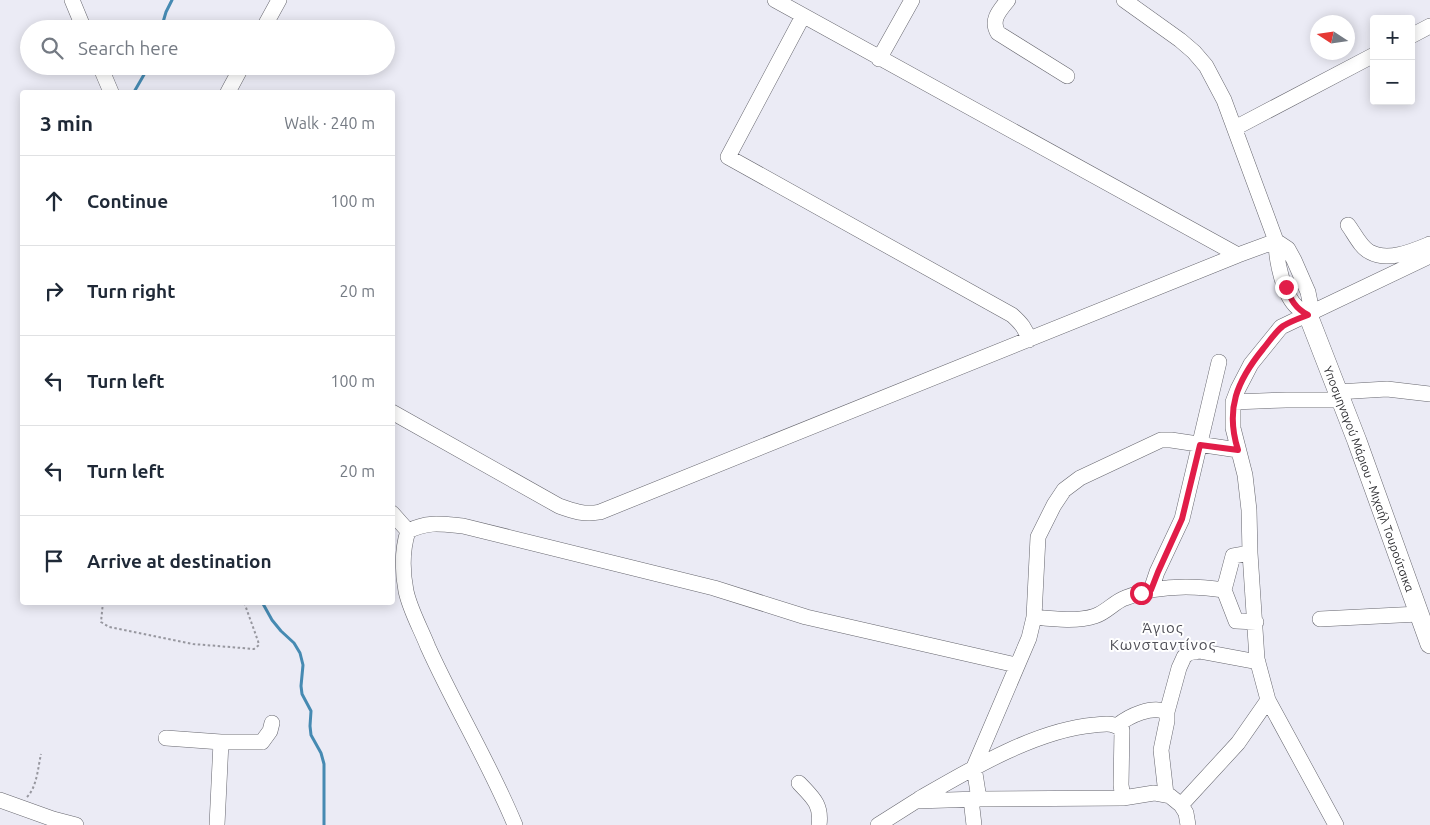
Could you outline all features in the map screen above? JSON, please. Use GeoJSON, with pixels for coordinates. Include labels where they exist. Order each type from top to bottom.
{"type":"FeatureCollection","features":[{"type":"Feature","properties":{"kind":"main road","name":"Υποσμηναγού Μάριου - Μιχαήλ Τουρούτσικα"},"geometry":{"type":"LineString","coordinates":[[1308,315],[1357,441],[1430,644]]}},
{"type":"Feature","properties":{"kind":"street"},"geometry":{"type":"LineString","coordinates":[[72,0],[80,20]]}},
{"type":"Feature","properties":{"kind":"street"},"geometry":{"type":"LineString","coordinates":[[268,20],[279,0]]}},
{"type":"Feature","properties":{"kind":"street"},"geometry":{"type":"LineString","coordinates":[[775,0],[879,59],[1238,255]]}},
{"type":"Feature","properties":{"kind":"street"},"geometry":{"type":"LineString","coordinates":[[879,59],[912,0]]}},
{"type":"Feature","properties":{"kind":"street"},"geometry":{"type":"LineString","coordinates":[[1008,0],[995,19],[995,27],[998,33],[1067,76]]}},
{"type":"Feature","properties":{"kind":"street"},"geometry":{"type":"LineString","coordinates":[[1124,0],[1194,52],[1216,82],[1235,128],[1276,241],[1288,249],[1308,292],[1310,302],[1308,315]]}},
{"type":"Feature","properties":{"kind":"street"},"geometry":{"type":"LineString","coordinates":[[803,16],[728,156],[1012,315],[1021,322],[1029,340]]}},
{"type":"Feature","properties":{"kind":"street"},"geometry":{"type":"LineString","coordinates":[[1415,34],[1430,26]]}},
{"type":"Feature","properties":{"kind":"street"},"geometry":{"type":"LineString","coordinates":[[1235,128],[1370,57]]}},
{"type":"Feature","properties":{"kind":"street"},"geometry":{"type":"LineString","coordinates":[[104,75],[110,90]]}},
{"type":"Feature","properties":{"kind":"street"},"geometry":{"type":"LineString","coordinates":[[229,90],[237,75]]}},
{"type":"Feature","properties":{"kind":"street"},"geometry":{"type":"LineString","coordinates":[[1348,225],[1369,252],[1378,255],[1400,255],[1430,244]]}},
{"type":"Feature","properties":{"kind":"street"},"geometry":{"type":"LineString","coordinates":[[395,414],[559,506],[574,512],[588,514],[600,512],[1276,241]]}},
{"type":"Feature","properties":{"kind":"street"},"geometry":{"type":"LineString","coordinates":[[1336,825],[1268,700],[1258,662],[1249,510],[1245,475],[1233,428],[1233,402],[1251,364],[1286,324],[1430,256]]}},
{"type":"Feature","properties":{"kind":"street"},"geometry":{"type":"LineString","coordinates":[[1151,590],[1182,519],[1219,362]]}},
{"type":"Feature","properties":{"kind":"street"},"geometry":{"type":"LineString","coordinates":[[1233,402],[1339,396],[1387,389],[1430,394]]}},
{"type":"Feature","properties":{"kind":"street"},"geometry":{"type":"LineString","coordinates":[[974,825],[974,767],[1028,638],[1034,617],[1038,537],[1064,490],[1080,478],[1161,440],[1238,450]]}},
{"type":"Feature","properties":{"kind":"street"},"geometry":{"type":"LineString","coordinates":[[395,516],[408,531]]}},
{"type":"Feature","properties":{"kind":"street"},"geometry":{"type":"LineString","coordinates":[[514,825],[500,790],[436,664],[409,600],[403,567],[404,544],[408,531],[419,525],[434,523],[463,526],[714,588],[806,617],[1016,665]]}},
{"type":"Feature","properties":{"kind":"street"},"geometry":{"type":"LineString","coordinates":[[1250,552],[1233,556],[1224,590],[1236,621],[1256,622]]}},
{"type":"Feature","properties":{"kind":"street"},"geometry":{"type":"LineString","coordinates":[[1034,617],[1068,619],[1095,616],[1125,598],[1151,590],[1192,586],[1224,590]]}},
{"type":"Feature","properties":{"kind":"street"},"geometry":{"type":"LineString","coordinates":[[1320,619],[1419,614]]}},
{"type":"Feature","properties":{"kind":"street"},"geometry":{"type":"LineString","coordinates":[[1166,794],[1161,750],[1168,721],[1167,712],[1178,668],[1184,657],[1199,651],[1258,662]]}},
{"type":"Feature","properties":{"kind":"street"},"geometry":{"type":"LineString","coordinates":[[1182,804],[1238,743],[1268,700]]}},
{"type":"Feature","properties":{"kind":"street"},"geometry":{"type":"LineString","coordinates":[[1118,725],[1125,719],[1157,709],[1167,712]]}},
{"type":"Feature","properties":{"kind":"street"},"geometry":{"type":"LineString","coordinates":[[166,738],[221,742],[262,742],[270,731],[272,723]]}},
{"type":"Feature","properties":{"kind":"street"},"geometry":{"type":"LineString","coordinates":[[878,825],[974,767],[1065,730],[1090,725],[1118,725],[1122,730],[1121,785],[1123,798]]}},
{"type":"Feature","properties":{"kind":"street"},"geometry":{"type":"LineString","coordinates":[[217,825],[221,742]]}},
{"type":"Feature","properties":{"kind":"street"},"geometry":{"type":"LineString","coordinates":[[799,783],[817,803],[819,809],[818,825]]}},
{"type":"Feature","properties":{"kind":"street"},"geometry":{"type":"LineString","coordinates":[[916,801],[1123,798],[1154,793],[1166,794],[1182,804],[1188,825]]}},
{"type":"Feature","properties":{"kind":"street"},"geometry":{"type":"LineString","coordinates":[[0,800],[76,825]]}},
{"type":"Feature","properties":{"kind":"path"},"geometry":{"type":"LineString","coordinates":[[103,605],[101,622],[109,627],[193,644],[254,649],[259,645],[245,605]]}},
{"type":"Feature","properties":{"kind":"path"},"geometry":{"type":"LineString","coordinates":[[26,798],[31,792],[41,754]]}},
{"type":"Feature","properties":{"kind":"waterway"},"geometry":{"type":"LineString","coordinates":[[164,20],[172,0]]}},
{"type":"Feature","properties":{"kind":"waterway"},"geometry":{"type":"LineString","coordinates":[[135,90],[144,75]]}},
{"type":"Feature","properties":{"kind":"waterway"},"geometry":{"type":"LineString","coordinates":[[264,605],[272,620],[294,643],[300,653],[303,665],[302,694],[311,711],[311,735],[321,753],[324,764],[324,825]]}},
{"type":"Feature","properties":{"kind":"district","name":"Άγιος Κωνσταντίνος"},"geometry":{"type":"Point","coordinates":[1163,636]}},
{"type":"Feature","properties":{"kind":"route"},"geometry":{"type":"LineString","coordinates":[[1141,593],[1151,590],[1182,519],[1200,445],[1238,450],[1234,438],[1232,410],[1233,402],[1244,377],[1251,364],[1281,328],[1308,315],[1298,310],[1293,304],[1286,287]]}}]}
